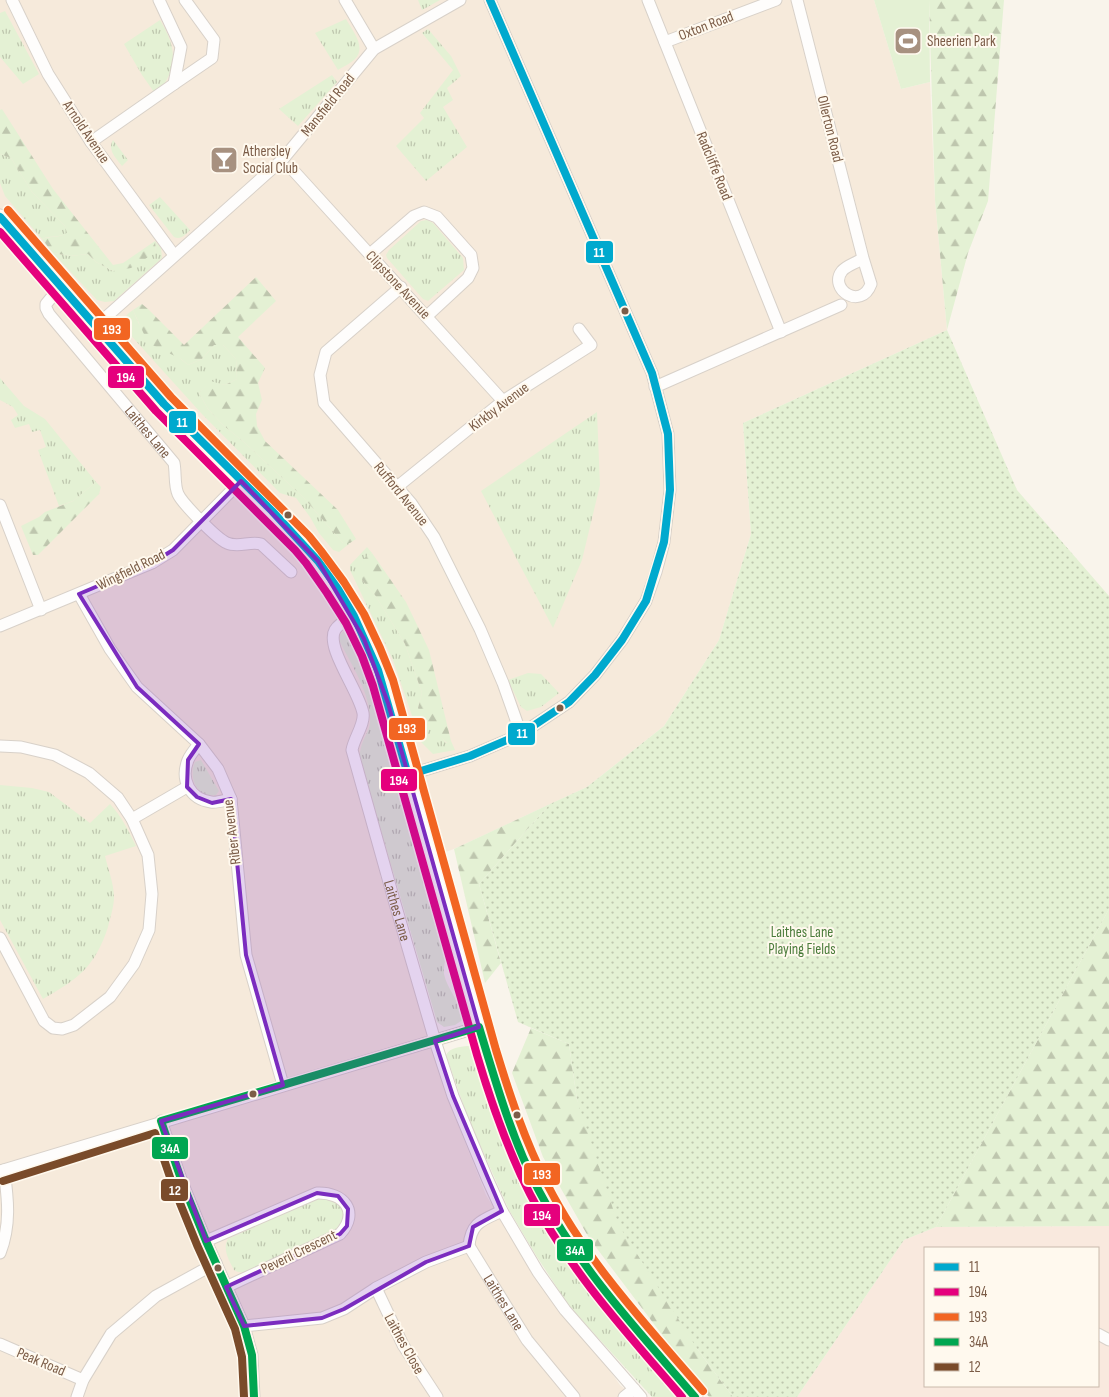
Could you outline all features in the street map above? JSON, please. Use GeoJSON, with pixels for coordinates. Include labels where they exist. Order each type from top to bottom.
{"type":"FeatureCollection","features":[{"type":"Feature","properties":{"kind":"main road","name":"Laithes Lane"},"geometry":{"type":"LineString","coordinates":[[0,217],[164,404],[272,510],[318,560],[338,588],[354,616],[378,670],[445,900],[479,1027],[503,1105],[523,1157],[540,1192],[589,1270],[695,1397]]}},
{"type":"Feature","properties":{"kind":"street","name":"Arnold Avenue"},"geometry":{"type":"LineString","coordinates":[[12,0],[48,74],[91,142],[174,255]]}},
{"type":"Feature","properties":{"kind":"street"},"geometry":{"type":"LineString","coordinates":[[159,0],[180,47],[174,84]]}},
{"type":"Feature","properties":{"kind":"street"},"geometry":{"type":"LineString","coordinates":[[91,142],[212,58],[214,40],[185,0]]}},
{"type":"Feature","properties":{"kind":"street"},"geometry":{"type":"LineString","coordinates":[[346,0],[374,50]]}},
{"type":"Feature","properties":{"kind":"street","name":"Mansfield Road"},"geometry":{"type":"LineString","coordinates":[[96,326],[283,159],[374,50],[460,0]]}},
{"type":"Feature","properties":{"kind":"street"},"geometry":{"type":"LineString","coordinates":[[408,775],[470,756],[521,734],[569,702],[595,675],[622,640],[646,601],[664,542],[670,490],[668,434],[652,374],[490,0]]}},
{"type":"Feature","properties":{"kind":"street","name":"Radcliffe Road"},"geometry":{"type":"LineString","coordinates":[[648,0],[781,332]]}},
{"type":"Feature","properties":{"kind":"street","name":"Oxton Road"},"geometry":{"type":"LineString","coordinates":[[665,42],[776,0]]}},
{"type":"Feature","properties":{"kind":"street","name":"Ollerton Road"},"geometry":{"type":"LineString","coordinates":[[797,0],[862,258]]}},
{"type":"Feature","properties":{"kind":"street","name":"Clipstone Avenue"},"geometry":{"type":"LineString","coordinates":[[292,169],[504,401]]}},
{"type":"Feature","properties":{"kind":"street"},"geometry":{"type":"LineString","coordinates":[[370,254],[414,216],[424,212],[438,217],[471,255],[473,268],[468,278],[427,316]]}},
{"type":"Feature","properties":{"kind":"street","name":"Laithes Lane"},"geometry":{"type":"LineString","coordinates":[[61,286],[46,304],[49,314],[174,463],[178,495],[219,538],[228,544],[261,544],[291,572]]}},
{"type":"Feature","properties":{"kind":"street","name":"Rufford Avenue"},"geometry":{"type":"LineString","coordinates":[[401,287],[326,352],[320,374],[324,403],[397,487],[434,537],[499,674],[521,734]]}},
{"type":"Feature","properties":{"kind":"street"},"geometry":{"type":"LineString","coordinates":[[655,388],[840,305]]}},
{"type":"Feature","properties":{"kind":"street","name":"Kirkby Avenue"},"geometry":{"type":"LineString","coordinates":[[397,487],[504,401],[591,345],[580,329]]}},
{"type":"Feature","properties":{"kind":"street","name":"Wingfield Road"},"geometry":{"type":"LineString","coordinates":[[0,626],[152,563],[173,550],[241,481]]}},
{"type":"Feature","properties":{"kind":"street"},"geometry":{"type":"LineString","coordinates":[[0,505],[41,610]]}},
{"type":"Feature","properties":{"kind":"street","name":"Riber Avenue"},"geometry":{"type":"LineString","coordinates":[[79,594],[110,649],[136,687],[199,744],[218,769],[231,799],[246,955],[283,1086]]}},
{"type":"Feature","properties":{"kind":"street","name":"Laithes Lane"},"geometry":{"type":"LineString","coordinates":[[354,616],[338,625],[334,630],[332,639],[334,648],[353,685],[363,713],[363,719],[353,742],[352,750],[435,1041],[453,1096],[502,1211],[538,1272],[565,1310],[637,1393],[624,1397]]}},
{"type":"Feature","properties":{"kind":"street"},"geometry":{"type":"LineString","coordinates":[[199,744],[188,760],[187,787],[197,797],[212,803],[231,799]]}},
{"type":"Feature","properties":{"kind":"street"},"geometry":{"type":"LineString","coordinates":[[0,746],[21,747],[55,755],[89,773],[118,798],[132,819],[148,855],[152,894],[149,930],[134,964],[110,997],[74,1025],[62,1029],[53,1028],[44,1021],[2,946]]}},
{"type":"Feature","properties":{"kind":"street"},"geometry":{"type":"LineString","coordinates":[[132,819],[187,787]]}},
{"type":"Feature","properties":{"kind":"street"},"geometry":{"type":"LineString","coordinates":[[0,1253],[6,1238],[8,1218],[8,1198],[2,1170],[479,1027]]}},
{"type":"Feature","properties":{"kind":"street"},"geometry":{"type":"LineString","coordinates":[[161,1121],[182,1182],[244,1326],[252,1355],[254,1397]]}},
{"type":"Feature","properties":{"kind":"street","name":"Peveril Crescent"},"geometry":{"type":"LineString","coordinates":[[206,1241],[317,1193],[328,1193],[338,1196],[348,1209],[349,1218],[347,1226],[340,1234],[226,1287]]}},
{"type":"Feature","properties":{"kind":"street"},"geometry":{"type":"LineString","coordinates":[[244,1326],[322,1318],[344,1309],[376,1288],[426,1262],[469,1246],[473,1227],[480,1221],[502,1211]]}},
{"type":"Feature","properties":{"kind":"street","name":"Laithes Lane"},"geometry":{"type":"LineString","coordinates":[[469,1246],[527,1340],[574,1397]]}},
{"type":"Feature","properties":{"kind":"street"},"geometry":{"type":"LineString","coordinates":[[77,1397],[83,1380],[111,1334],[156,1296],[216,1262]]}},
{"type":"Feature","properties":{"kind":"street","name":"Laithes Close"},"geometry":{"type":"LineString","coordinates":[[376,1288],[403,1346],[437,1397]]}},
{"type":"Feature","properties":{"kind":"street","name":"Peak Road"},"geometry":{"type":"LineString","coordinates":[[0,1344],[83,1380]]}},
{"type":"Feature","properties":{"kind":"highlighted area"},"geometry":{"type":"Polygon","coordinates":[[[241,481],[318,561],[364,639],[388,703],[479,1027],[435,1041],[453,1096],[502,1211],[473,1227],[469,1246],[426,1262],[344,1309],[322,1318],[244,1326],[226,1287],[340,1234],[347,1226],[348,1209],[338,1196],[317,1193],[206,1241],[161,1121],[283,1085],[246,955],[231,799],[212,803],[197,797],[187,787],[188,760],[199,744],[137,687],[79,594],[152,563],[173,550],[241,481]]]}},
{"type":"Feature","properties":{"kind":"shaded area"},"geometry":{"type":"Polygon","coordinates":[[[0,0],[874,0],[901,89],[930,82],[935,200],[947,330],[743,423],[751,534],[719,640],[664,726],[587,787],[454,849],[380,875],[447,1097],[486,1195],[551,1301],[602,1359],[620,1385],[634,1397],[0,1397],[0,0]]]}},
{"type":"Feature","properties":{"kind":"shaded area"},"geometry":{"type":"Polygon","coordinates":[[[1109,1226],[1109,1397],[797,1397],[904,1240],[936,1227],[1109,1226]]]}},
{"type":"Feature","properties":{"kind":"green space"},"geometry":{"type":"Polygon","coordinates":[[[418,0],[440,0],[422,10],[418,0]]]}},
{"type":"Feature","properties":{"kind":"green space","name":"Sheerien Park"},"geometry":{"type":"Polygon","coordinates":[[[874,0],[929,0],[930,82],[901,89],[874,0]]]}},
{"type":"Feature","properties":{"kind":"green space"},"geometry":{"type":"Polygon","coordinates":[[[929,0],[1004,0],[988,201],[968,253],[947,330],[935,200],[929,0]]]}},
{"type":"Feature","properties":{"kind":"green space"},"geometry":{"type":"Polygon","coordinates":[[[5,11],[39,74],[23,84],[0,57],[0,13],[5,11]]]}},
{"type":"Feature","properties":{"kind":"green space"},"geometry":{"type":"Polygon","coordinates":[[[346,19],[355,33],[360,49],[355,59],[338,70],[315,33],[346,19]]]}},
{"type":"Feature","properties":{"kind":"green space"},"geometry":{"type":"Polygon","coordinates":[[[160,20],[171,42],[173,57],[170,73],[166,81],[154,92],[124,44],[160,20]]]}},
{"type":"Feature","properties":{"kind":"green space"},"geometry":{"type":"Polygon","coordinates":[[[428,29],[451,56],[461,76],[447,88],[453,100],[443,107],[467,147],[426,181],[396,146],[424,118],[420,113],[453,70],[422,33],[428,29]]]}},
{"type":"Feature","properties":{"kind":"green space"},"geometry":{"type":"Polygon","coordinates":[[[332,75],[337,82],[298,126],[279,109],[332,75]]]}},
{"type":"Feature","properties":{"kind":"green space"},"geometry":{"type":"Polygon","coordinates":[[[2,109],[53,189],[113,265],[123,263],[155,241],[156,252],[131,268],[113,271],[96,262],[88,254],[70,256],[53,253],[42,239],[61,236],[67,233],[65,226],[32,192],[11,158],[0,154],[0,110],[2,109]]]}},
{"type":"Feature","properties":{"kind":"green space"},"geometry":{"type":"Polygon","coordinates":[[[113,140],[128,160],[122,166],[112,151],[111,144],[113,140]]]}},
{"type":"Feature","properties":{"kind":"green space"},"geometry":{"type":"Polygon","coordinates":[[[0,154],[11,158],[32,192],[65,226],[68,233],[42,239],[5,196],[0,183],[0,154]]]}},
{"type":"Feature","properties":{"kind":"green space"},"geometry":{"type":"Polygon","coordinates":[[[160,197],[190,230],[183,236],[179,238],[174,237],[149,205],[160,197]]]}},
{"type":"Feature","properties":{"kind":"green space"},"geometry":{"type":"Polygon","coordinates":[[[427,220],[433,223],[463,258],[464,270],[428,301],[423,299],[386,255],[421,221],[427,220]]]}},
{"type":"Feature","properties":{"kind":"green space"},"geometry":{"type":"Polygon","coordinates":[[[155,241],[161,248],[162,258],[114,301],[105,302],[97,300],[53,253],[70,256],[88,254],[96,262],[113,271],[156,252],[155,241]]]}},
{"type":"Feature","properties":{"kind":"green space"},"geometry":{"type":"Polygon","coordinates":[[[256,277],[276,301],[238,337],[265,368],[258,383],[262,400],[256,414],[257,426],[265,441],[338,510],[356,539],[350,543],[343,543],[303,497],[223,425],[208,409],[199,393],[210,381],[225,385],[237,379],[236,359],[223,345],[214,345],[202,359],[188,365],[181,359],[148,343],[133,310],[142,304],[184,345],[256,277]]]}},
{"type":"Feature","properties":{"kind":"green space"},"geometry":{"type":"Polygon","coordinates":[[[133,310],[139,324],[188,365],[202,359],[214,345],[223,345],[236,359],[237,379],[225,385],[210,382],[199,393],[208,409],[223,425],[303,497],[343,543],[350,543],[339,552],[333,550],[319,533],[296,498],[280,493],[201,413],[126,330],[125,318],[133,310]]]}},
{"type":"Feature","properties":{"kind":"green space","name":"Laithes Lane Playing Fields"},"geometry":{"type":"Polygon","coordinates":[[[947,330],[1017,490],[1109,596],[1109,909],[936,1227],[904,1240],[797,1397],[733,1397],[698,1350],[618,1224],[577,1100],[569,1044],[518,1022],[479,884],[550,804],[587,787],[664,726],[719,640],[751,534],[743,423],[947,330]]]}},
{"type":"Feature","properties":{"kind":"green space"},"geometry":{"type":"Polygon","coordinates":[[[0,378],[24,406],[45,419],[96,482],[73,501],[59,506],[38,450],[46,447],[40,430],[32,432],[29,424],[15,428],[11,420],[18,415],[13,407],[0,400],[0,378]]]}},
{"type":"Feature","properties":{"kind":"green space"},"geometry":{"type":"Polygon","coordinates":[[[597,412],[600,485],[582,560],[553,628],[481,491],[597,412]]]}},
{"type":"Feature","properties":{"kind":"green space"},"geometry":{"type":"Polygon","coordinates":[[[96,482],[101,487],[99,494],[38,555],[33,555],[21,526],[45,512],[73,501],[96,482]]]}},
{"type":"Feature","properties":{"kind":"green space"},"geometry":{"type":"Polygon","coordinates":[[[367,547],[372,553],[363,560],[362,580],[375,595],[405,644],[422,693],[418,708],[446,743],[451,741],[455,750],[433,754],[421,742],[393,660],[350,570],[350,565],[367,547]]]}},
{"type":"Feature","properties":{"kind":"green space"},"geometry":{"type":"Polygon","coordinates":[[[372,553],[406,602],[429,650],[451,741],[447,743],[424,721],[418,708],[422,693],[405,644],[375,595],[362,580],[363,559],[372,553]]]}},
{"type":"Feature","properties":{"kind":"green space"},"geometry":{"type":"Polygon","coordinates":[[[348,631],[355,635],[371,677],[448,946],[444,974],[464,1019],[455,1025],[444,1027],[437,1022],[360,759],[361,747],[370,722],[364,691],[340,642],[339,636],[343,632],[348,631]]]}},
{"type":"Feature","properties":{"kind":"green space"},"geometry":{"type":"Polygon","coordinates":[[[528,673],[541,674],[559,693],[541,707],[527,711],[521,707],[508,680],[528,673]]]}},
{"type":"Feature","properties":{"kind":"green space"},"geometry":{"type":"Polygon","coordinates":[[[201,760],[219,791],[216,795],[204,793],[196,786],[193,768],[195,762],[201,760]]]}},
{"type":"Feature","properties":{"kind":"green space"},"geometry":{"type":"Polygon","coordinates":[[[0,785],[32,788],[49,792],[90,823],[110,804],[136,846],[105,856],[114,892],[113,909],[103,941],[91,962],[76,978],[43,999],[0,920],[0,785]]]}},
{"type":"Feature","properties":{"kind":"green space"},"geometry":{"type":"Polygon","coordinates":[[[550,804],[479,884],[501,963],[485,983],[454,849],[550,804]]]}},
{"type":"Feature","properties":{"kind":"green space"},"geometry":{"type":"Polygon","coordinates":[[[1109,909],[1109,1226],[936,1227],[1109,909]]]}},
{"type":"Feature","properties":{"kind":"green space"},"geometry":{"type":"Polygon","coordinates":[[[531,1028],[569,1044],[577,1100],[698,1350],[733,1397],[709,1397],[589,1238],[543,1157],[512,1073],[531,1028]]]}},
{"type":"Feature","properties":{"kind":"green space"},"geometry":{"type":"Polygon","coordinates":[[[468,1046],[473,1051],[509,1148],[547,1221],[589,1284],[684,1397],[652,1397],[569,1306],[537,1257],[509,1210],[468,1118],[446,1055],[453,1049],[468,1046]]]}},
{"type":"Feature","properties":{"kind":"green space"},"geometry":{"type":"Polygon","coordinates":[[[326,1197],[343,1208],[344,1215],[335,1230],[246,1272],[234,1270],[226,1251],[228,1239],[315,1199],[326,1197]]]}},
{"type":"Feature","properties":{"kind":"transit line","name":"11"},"geometry":{"type":"LineString","coordinates":[[0,217],[164,404],[272,511],[318,561],[354,616],[378,670],[408,775],[470,756],[521,734],[569,702],[595,675],[622,640],[646,601],[664,542],[670,490],[668,434],[652,373],[490,0]]}},
{"type":"Feature","properties":{"kind":"transit line","name":"193"},"geometry":{"type":"LineString","coordinates":[[8,210],[171,397],[309,536],[344,582],[364,614],[393,680],[496,1050],[525,1135],[547,1184],[580,1240],[639,1317],[703,1391]]}},
{"type":"Feature","properties":{"kind":"transit line","name":"194"},"geometry":{"type":"LineString","coordinates":[[0,232],[156,411],[295,550],[327,593],[346,623],[362,656],[373,686],[477,1055],[494,1108],[514,1160],[545,1222],[580,1274],[682,1397]]}},
{"type":"Feature","properties":{"kind":"transit line","name":"34A"},"geometry":{"type":"LineString","coordinates":[[254,1397],[252,1355],[244,1326],[182,1182],[161,1121],[479,1027],[505,1111],[521,1152],[529,1172],[555,1219],[591,1273],[695,1397]]}},
{"type":"Feature","properties":{"kind":"transit line","name":"12"},"geometry":{"type":"LineString","coordinates":[[3,1181],[155,1133],[173,1186],[197,1245],[235,1329],[242,1357],[244,1397]]}},
{"type":"Feature","properties":{"kind":"place","name":"Sheerien Park"},"geometry":{"type":"Point","coordinates":[908,41]}},
{"type":"Feature","properties":{"kind":"place","name":"Athersley Social Club"},"geometry":{"type":"Point","coordinates":[224,160]}}]}
